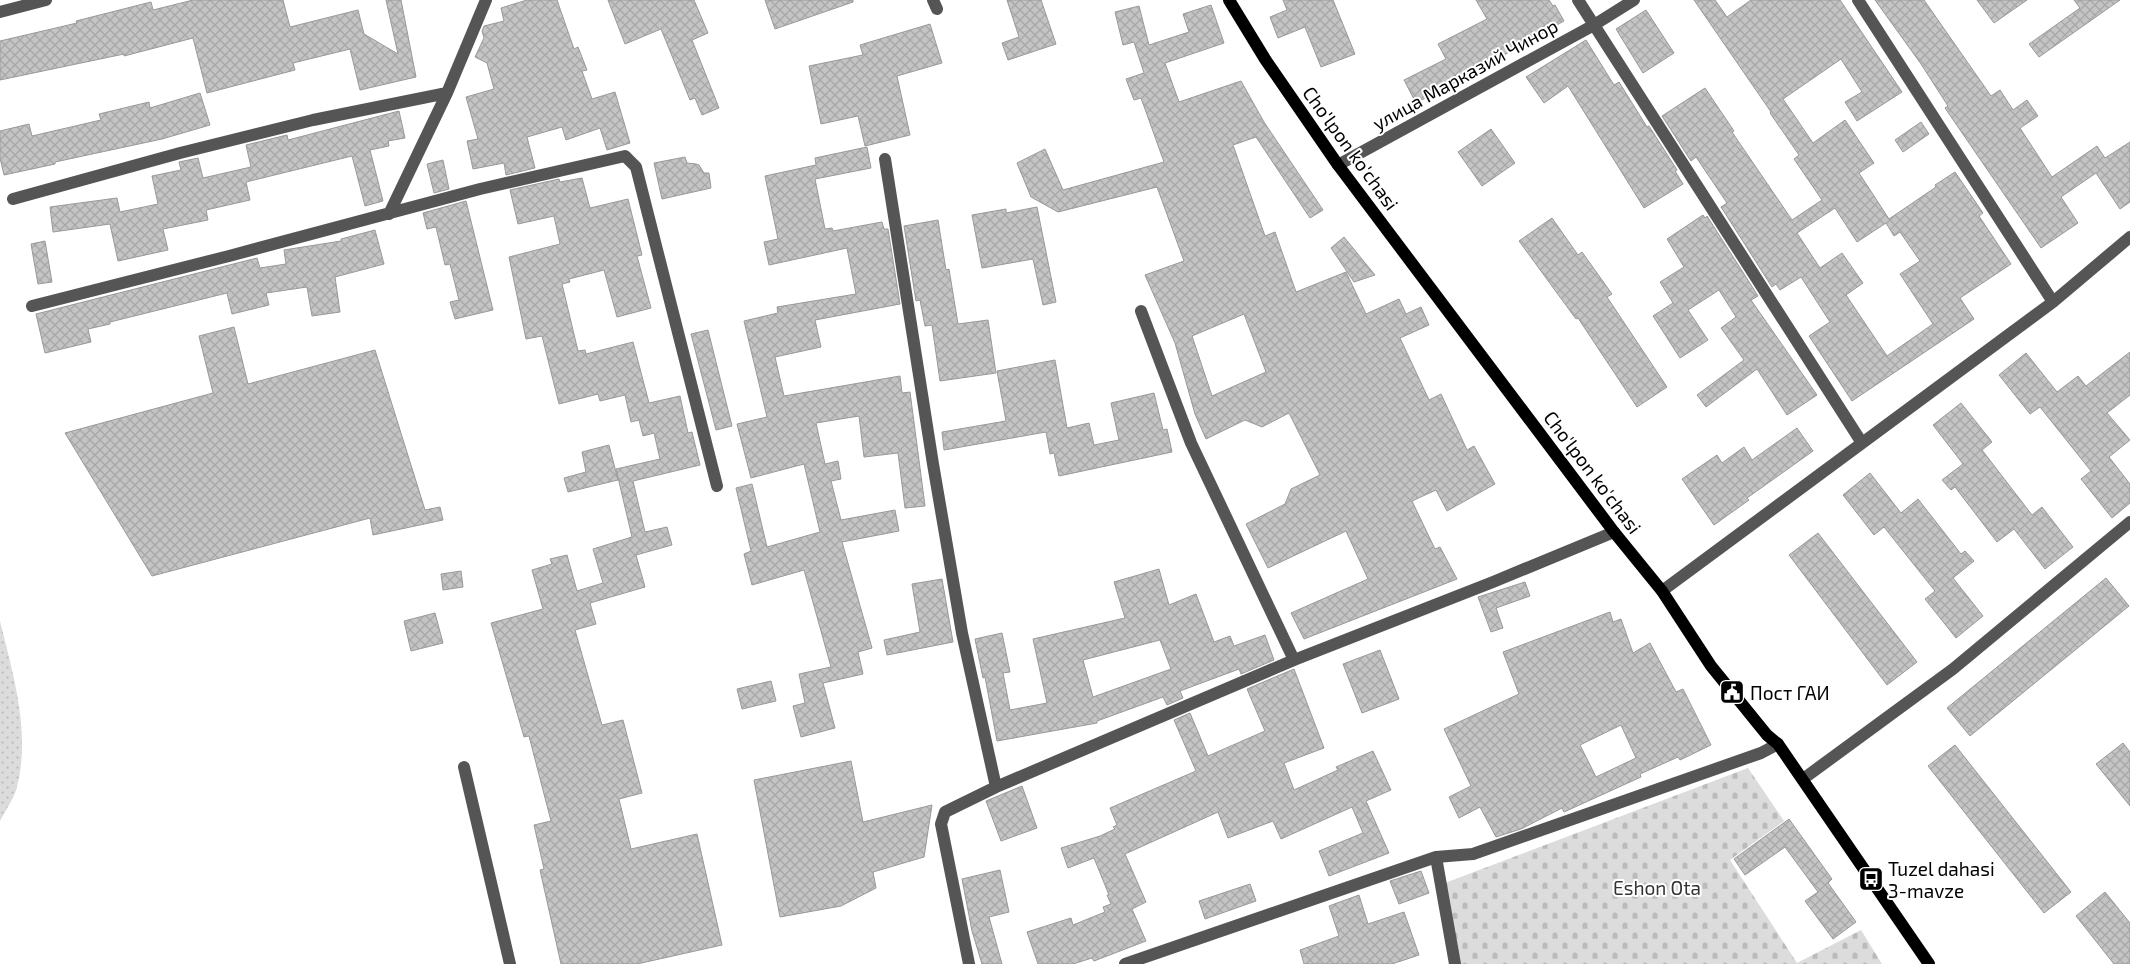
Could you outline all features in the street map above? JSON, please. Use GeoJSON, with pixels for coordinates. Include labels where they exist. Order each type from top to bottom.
{"type":"FeatureCollection","features":[{"type":"Feature","properties":{"kind":"main road","name":"Cho'lpon ko'chasi"},"geometry":{"type":"LineString","coordinates":[[1229,0],[1265,59],[1338,165],[1614,532],[1662,592],[1711,666],[1767,735],[1778,744],[1929,964]]}},
{"type":"Feature","properties":{"kind":"street"},"geometry":{"type":"LineString","coordinates":[[0,12],[46,0]]}},
{"type":"Feature","properties":{"kind":"street"},"geometry":{"type":"LineString","coordinates":[[389,214],[447,93],[486,0]]}},
{"type":"Feature","properties":{"kind":"street"},"geometry":{"type":"LineString","coordinates":[[1578,0],[1862,443]]}},
{"type":"Feature","properties":{"kind":"street","name":"улица Марказий Чинор"},"geometry":{"type":"LineString","coordinates":[[1338,165],[1594,25],[1634,0]]}},
{"type":"Feature","properties":{"kind":"street"},"geometry":{"type":"LineString","coordinates":[[1858,0],[2053,302]]}},
{"type":"Feature","properties":{"kind":"street"},"geometry":{"type":"LineString","coordinates":[[13,199],[180,153],[313,120],[447,93]]}},
{"type":"Feature","properties":{"kind":"street"},"geometry":{"type":"LineString","coordinates":[[32,306],[480,189],[625,156],[636,167],[717,486]]}},
{"type":"Feature","properties":{"kind":"street"},"geometry":{"type":"LineString","coordinates":[[885,159],[931,454],[962,633],[996,787]]}},
{"type":"Feature","properties":{"kind":"street"},"geometry":{"type":"LineString","coordinates":[[1662,592],[2053,302],[2130,237]]}},
{"type":"Feature","properties":{"kind":"street"},"geometry":{"type":"LineString","coordinates":[[1141,311],[1191,443],[1294,660]]}},
{"type":"Feature","properties":{"kind":"street"},"geometry":{"type":"LineString","coordinates":[[1803,780],[1953,669],[2130,522]]}},
{"type":"Feature","properties":{"kind":"street"},"geometry":{"type":"LineString","coordinates":[[969,964],[941,824],[945,812],[996,787],[1294,660],[1484,586],[1614,532]]}},
{"type":"Feature","properties":{"kind":"street"},"geometry":{"type":"LineString","coordinates":[[1125,964],[1436,857],[1473,854],[1761,753],[1778,744]]}},
{"type":"Feature","properties":{"kind":"street"},"geometry":{"type":"LineString","coordinates":[[464,767],[510,964]]}},
{"type":"Feature","properties":{"kind":"street"},"geometry":{"type":"LineString","coordinates":[[1436,857],[1455,964]]}},
{"type":"Feature","properties":{"kind":"green space"},"geometry":{"type":"Polygon","coordinates":[[[0,621],[19,703],[22,745],[17,787],[0,821],[0,621]]]}},
{"type":"Feature","properties":{"kind":"green space","name":"Eshon Ota"},"geometry":{"type":"Polygon","coordinates":[[[1748,768],[1784,821],[1730,860],[1797,963],[1861,930],[1882,964],[1459,964],[1445,883],[1748,768]]]}},
{"type":"Feature","properties":{"kind":"building"},"geometry":{"type":"Polygon","coordinates":[[[193,0],[283,0],[290,27],[358,10],[364,34],[398,54],[386,0],[401,0],[416,77],[360,90],[350,49],[293,63],[295,70],[207,93],[193,38],[124,56],[124,54],[0,80],[0,41],[77,23],[76,21],[151,2],[153,10],[193,0]]]}},
{"type":"Feature","properties":{"kind":"building"},"geometry":{"type":"Polygon","coordinates":[[[527,0],[557,0],[574,49],[578,47],[587,70],[582,71],[592,99],[615,92],[630,143],[607,150],[600,128],[566,140],[562,127],[527,137],[535,168],[506,175],[504,163],[473,169],[467,141],[478,139],[466,97],[494,89],[487,63],[475,57],[484,38],[482,31],[484,26],[504,21],[501,8],[527,0]]]}},
{"type":"Feature","properties":{"kind":"building"},"geometry":{"type":"Polygon","coordinates":[[[608,0],[694,0],[708,33],[692,40],[719,108],[702,115],[695,98],[690,100],[661,29],[625,44],[608,0]]]}},
{"type":"Feature","properties":{"kind":"building"},"geometry":{"type":"Polygon","coordinates":[[[765,0],[853,0],[853,2],[775,29],[765,0]]]}},
{"type":"Feature","properties":{"kind":"building"},"geometry":{"type":"Polygon","coordinates":[[[1007,0],[1041,0],[1056,44],[1008,60],[1002,43],[1019,37],[1007,0]]]}},
{"type":"Feature","properties":{"kind":"building"},"geometry":{"type":"Polygon","coordinates":[[[1283,0],[1333,0],[1355,54],[1321,67],[1305,27],[1278,38],[1270,17],[1287,10],[1283,0]]]}},
{"type":"Feature","properties":{"kind":"building"},"geometry":{"type":"Polygon","coordinates":[[[1476,0],[1549,0],[1553,6],[1555,5],[1564,21],[1498,60],[1416,103],[1404,80],[1446,59],[1438,44],[1487,19],[1476,0]]]}},
{"type":"Feature","properties":{"kind":"building"},"geometry":{"type":"Polygon","coordinates":[[[1694,0],[1715,0],[1727,17],[1751,0],[1840,0],[1902,92],[1857,121],[1845,102],[1862,92],[1841,59],[1783,99],[1813,143],[1845,120],[1874,163],[1859,173],[1889,219],[1955,172],[1983,213],[1979,216],[2011,264],[1960,298],[1974,319],[1852,401],[1809,336],[1830,322],[1801,277],[1780,290],[1776,284],[1772,287],[1721,207],[1727,203],[1696,157],[1691,161],[1662,116],[1705,88],[1734,131],[1732,132],[1792,220],[1822,200],[1794,159],[1799,155],[1694,0]],[[1835,208],[1797,233],[1820,268],[1842,253],[1863,283],[1846,295],[1887,356],[1933,324],[1900,274],[1920,261],[1900,232],[1894,236],[1886,223],[1857,242],[1835,208]]]}},
{"type":"Feature","properties":{"kind":"building"},"geometry":{"type":"Polygon","coordinates":[[[1875,0],[1924,0],[1991,96],[2000,90],[2013,110],[2027,100],[2038,116],[2020,128],[2052,177],[2097,146],[2105,158],[2130,142],[2130,202],[2120,209],[2096,173],[2061,197],[2078,223],[2041,248],[1945,108],[1948,106],[1921,64],[1875,0]]]}},
{"type":"Feature","properties":{"kind":"building"},"geometry":{"type":"Polygon","coordinates":[[[1977,0],[2027,0],[1994,23],[1977,0]]]}},
{"type":"Feature","properties":{"kind":"building"},"geometry":{"type":"Polygon","coordinates":[[[2074,0],[2120,0],[2039,57],[2029,44],[2080,8],[2074,0]]]}},
{"type":"Feature","properties":{"kind":"building"},"geometry":{"type":"Polygon","coordinates":[[[1211,5],[1224,43],[1165,63],[1179,102],[1241,81],[1264,122],[1323,210],[1310,218],[1256,137],[1233,145],[1265,236],[1275,232],[1296,292],[1346,272],[1366,314],[1399,299],[1406,314],[1421,307],[1429,325],[1400,338],[1429,400],[1441,394],[1467,450],[1474,446],[1495,484],[1447,511],[1436,490],[1412,501],[1435,549],[1440,547],[1457,579],[1304,639],[1291,613],[1368,579],[1346,531],[1268,568],[1246,524],[1285,504],[1291,489],[1320,475],[1289,413],[1262,427],[1245,420],[1206,439],[1195,414],[1175,343],[1145,275],[1184,261],[1157,187],[1058,212],[1031,197],[1017,163],[1045,149],[1063,190],[1164,162],[1141,98],[1134,100],[1126,79],[1144,73],[1134,42],[1123,45],[1115,12],[1139,6],[1149,45],[1189,32],[1183,14],[1211,5]],[[1244,314],[1192,336],[1212,396],[1266,372],[1244,314]]]}},
{"type":"Feature","properties":{"kind":"building"},"geometry":{"type":"Polygon","coordinates":[[[1646,10],[1674,53],[1643,73],[1616,29],[1646,10]]]}},
{"type":"Feature","properties":{"kind":"building"},"geometry":{"type":"Polygon","coordinates":[[[930,24],[942,63],[897,76],[910,135],[865,146],[858,116],[821,124],[809,66],[863,55],[860,45],[930,24]]]}},
{"type":"Feature","properties":{"kind":"building"},"geometry":{"type":"Polygon","coordinates":[[[1586,40],[1614,85],[1619,82],[1647,127],[1649,126],[1677,170],[1675,171],[1683,184],[1644,208],[1568,86],[1544,103],[1526,77],[1586,40]]]}},
{"type":"Feature","properties":{"kind":"building"},"geometry":{"type":"Polygon","coordinates":[[[200,93],[210,125],[162,139],[4,175],[0,158],[0,131],[29,124],[32,136],[101,120],[99,114],[149,102],[150,108],[200,93]]]}},
{"type":"Feature","properties":{"kind":"building"},"geometry":{"type":"Polygon","coordinates":[[[399,111],[405,138],[388,141],[389,146],[370,150],[383,201],[365,206],[352,156],[246,182],[250,200],[206,210],[208,220],[163,229],[168,250],[118,261],[110,224],[53,232],[50,207],[117,198],[120,212],[158,204],[152,176],[181,170],[179,162],[198,158],[203,178],[251,167],[246,145],[287,135],[288,140],[399,111]]]}},
{"type":"Feature","properties":{"kind":"building"},"geometry":{"type":"Polygon","coordinates":[[[1921,122],[1929,134],[1903,152],[1895,140],[1921,122]]]}},
{"type":"Feature","properties":{"kind":"building"},"geometry":{"type":"Polygon","coordinates":[[[1491,129],[1515,163],[1482,186],[1458,152],[1491,129]]]}},
{"type":"Feature","properties":{"kind":"building"},"geometry":{"type":"Polygon","coordinates":[[[867,147],[871,168],[815,179],[825,229],[832,228],[833,231],[882,222],[884,229],[888,229],[900,304],[815,320],[821,347],[775,357],[784,396],[900,376],[902,393],[910,392],[925,506],[905,508],[898,453],[864,457],[859,416],[816,423],[825,464],[838,461],[841,479],[831,481],[841,520],[895,510],[899,531],[842,542],[872,648],[858,652],[863,674],[823,683],[835,728],[801,737],[793,706],[805,703],[799,674],[831,667],[804,570],[752,585],[744,554],[751,551],[736,488],[752,484],[767,547],[820,532],[804,464],[751,478],[737,424],[767,417],[744,321],[778,313],[777,307],[856,294],[847,248],[769,265],[764,242],[778,239],[765,176],[816,165],[815,158],[867,147]]]}},
{"type":"Feature","properties":{"kind":"building"},"geometry":{"type":"Polygon","coordinates":[[[685,157],[687,163],[699,165],[704,173],[709,173],[711,188],[662,199],[654,163],[685,157]]]}},
{"type":"Feature","properties":{"kind":"building"},"geometry":{"type":"Polygon","coordinates":[[[443,160],[449,189],[434,193],[427,164],[443,160]]]}},
{"type":"Feature","properties":{"kind":"building"},"geometry":{"type":"Polygon","coordinates":[[[582,178],[590,208],[628,199],[642,255],[637,256],[651,308],[617,317],[604,270],[569,279],[570,282],[562,284],[578,351],[585,350],[586,354],[633,342],[649,403],[680,396],[688,433],[692,432],[700,465],[633,481],[645,532],[667,527],[672,545],[636,555],[645,587],[590,603],[596,624],[575,630],[602,725],[623,720],[642,793],[619,799],[631,849],[697,834],[722,945],[637,964],[561,964],[540,870],[544,869],[534,825],[551,821],[529,736],[524,737],[491,623],[543,609],[532,570],[552,564],[550,559],[567,555],[577,591],[603,583],[593,549],[632,537],[616,469],[660,459],[654,433],[643,436],[639,420],[631,422],[625,395],[600,401],[598,394],[559,404],[542,336],[526,339],[509,257],[560,244],[554,216],[518,224],[510,190],[559,179],[560,182],[582,178]]]}},
{"type":"Feature","properties":{"kind":"building"},"geometry":{"type":"Polygon","coordinates":[[[466,201],[493,310],[455,319],[450,302],[459,300],[450,264],[445,265],[436,227],[427,229],[423,213],[466,201]]]}},
{"type":"Feature","properties":{"kind":"building"},"geometry":{"type":"Polygon","coordinates":[[[1037,207],[1056,302],[1043,305],[1033,259],[982,268],[972,215],[1006,209],[1006,213],[1037,207]]]}},
{"type":"Feature","properties":{"kind":"building"},"geometry":{"type":"Polygon","coordinates":[[[1703,215],[1705,218],[1707,216],[1758,296],[1751,300],[1817,395],[1787,415],[1757,369],[1706,407],[1697,395],[1744,360],[1721,328],[1736,317],[1719,290],[1688,310],[1708,340],[1680,358],[1653,316],[1673,303],[1660,282],[1684,267],[1667,239],[1703,215]]]}},
{"type":"Feature","properties":{"kind":"building"},"geometry":{"type":"Polygon","coordinates":[[[1552,218],[1578,255],[1582,252],[1612,294],[1607,297],[1667,387],[1637,407],[1578,318],[1576,319],[1519,241],[1552,218]]]}},
{"type":"Feature","properties":{"kind":"building"},"geometry":{"type":"Polygon","coordinates":[[[938,220],[946,270],[949,269],[958,324],[988,320],[996,373],[940,381],[932,325],[925,326],[920,300],[916,301],[904,226],[938,220]]]}},
{"type":"Feature","properties":{"kind":"building"},"geometry":{"type":"Polygon","coordinates":[[[375,230],[384,264],[335,277],[340,312],[312,316],[307,287],[266,293],[269,305],[232,314],[227,293],[88,329],[91,342],[45,353],[36,314],[257,258],[260,268],[286,264],[284,250],[341,241],[341,239],[375,230]]]}},
{"type":"Feature","properties":{"kind":"building"},"geometry":{"type":"Polygon","coordinates":[[[1344,237],[1375,275],[1354,282],[1331,248],[1344,237]]]}},
{"type":"Feature","properties":{"kind":"building"},"geometry":{"type":"Polygon","coordinates":[[[45,241],[52,282],[38,284],[31,244],[45,241]]]}},
{"type":"Feature","properties":{"kind":"building"},"geometry":{"type":"Polygon","coordinates":[[[234,327],[248,384],[375,350],[425,510],[440,507],[443,520],[373,535],[370,518],[152,576],[65,433],[213,393],[199,336],[234,327]]]}},
{"type":"Feature","properties":{"kind":"building"},"geometry":{"type":"Polygon","coordinates":[[[708,330],[732,426],[716,430],[691,334],[708,330]]]}},
{"type":"Feature","properties":{"kind":"building"},"geometry":{"type":"Polygon","coordinates":[[[2130,352],[2130,395],[2107,413],[2130,440],[2109,457],[2130,484],[2130,503],[2112,518],[2081,479],[2091,471],[2040,407],[2030,414],[1999,375],[2026,353],[2057,392],[2078,376],[2086,386],[2130,352]]]}},
{"type":"Feature","properties":{"kind":"building"},"geometry":{"type":"Polygon","coordinates":[[[1055,360],[1067,428],[1089,423],[1094,445],[1119,440],[1111,403],[1154,393],[1163,430],[1167,429],[1172,452],[1059,476],[1054,453],[1050,454],[1046,432],[944,450],[942,432],[1006,421],[997,371],[1055,360]]]}},
{"type":"Feature","properties":{"kind":"building"},"geometry":{"type":"Polygon","coordinates":[[[1961,403],[1992,442],[1982,450],[2032,515],[2042,507],[2073,547],[2045,569],[2014,529],[1997,542],[1955,487],[1951,490],[1942,480],[1963,464],[1933,425],[1961,403]]]}},
{"type":"Feature","properties":{"kind":"building"},"geometry":{"type":"Polygon","coordinates":[[[1797,428],[1813,451],[1747,498],[1749,500],[1714,525],[1682,479],[1717,455],[1722,463],[1744,447],[1752,460],[1797,428]]]}},
{"type":"Feature","properties":{"kind":"building"},"geometry":{"type":"Polygon","coordinates":[[[609,445],[618,480],[568,492],[564,478],[586,472],[582,452],[609,445]]]}},
{"type":"Feature","properties":{"kind":"building"},"geometry":{"type":"Polygon","coordinates":[[[1870,473],[1901,513],[1918,499],[1961,554],[1965,551],[1974,561],[1953,578],[1983,616],[1956,638],[1925,599],[1935,591],[1884,527],[1874,535],[1843,495],[1870,473]]]}},
{"type":"Feature","properties":{"kind":"building"},"geometry":{"type":"Polygon","coordinates":[[[1818,533],[1917,662],[1887,685],[1789,555],[1818,533]]]}},
{"type":"Feature","properties":{"kind":"building"},"geometry":{"type":"Polygon","coordinates":[[[1159,569],[1169,605],[1196,594],[1214,642],[1230,636],[1234,646],[1265,635],[1274,660],[1241,674],[1239,669],[1180,691],[1183,698],[1167,705],[1163,697],[1097,721],[1097,723],[997,741],[985,677],[983,678],[975,639],[1002,633],[1010,672],[1003,673],[1010,710],[1047,703],[1033,639],[1125,618],[1114,582],[1159,569]],[[1160,640],[1083,660],[1093,697],[1171,669],[1160,640]]]}},
{"type":"Feature","properties":{"kind":"building"},"geometry":{"type":"Polygon","coordinates":[[[461,571],[463,587],[443,590],[441,574],[461,571]]]}},
{"type":"Feature","properties":{"kind":"building"},"geometry":{"type":"Polygon","coordinates":[[[2106,578],[2129,606],[1970,736],[1947,708],[2106,578]]]}},
{"type":"Feature","properties":{"kind":"building"},"geometry":{"type":"Polygon","coordinates":[[[942,579],[953,642],[887,655],[884,640],[920,632],[912,584],[942,579]]]}},
{"type":"Feature","properties":{"kind":"building"},"geometry":{"type":"Polygon","coordinates":[[[1525,582],[1530,596],[1496,608],[1503,628],[1491,632],[1478,597],[1525,582]]]}},
{"type":"Feature","properties":{"kind":"building"},"geometry":{"type":"Polygon","coordinates":[[[1610,612],[1613,622],[1621,619],[1633,653],[1650,643],[1676,692],[1683,689],[1711,745],[1680,760],[1678,757],[1640,774],[1641,777],[1564,812],[1562,808],[1521,829],[1496,837],[1480,807],[1459,818],[1449,797],[1471,786],[1444,729],[1519,694],[1503,652],[1610,612]],[[1621,725],[1580,745],[1596,777],[1636,758],[1621,725]]]}},
{"type":"Feature","properties":{"kind":"building"},"geometry":{"type":"Polygon","coordinates":[[[435,613],[443,643],[411,651],[404,621],[435,613]]]}},
{"type":"Feature","properties":{"kind":"building"},"geometry":{"type":"Polygon","coordinates":[[[1380,650],[1399,699],[1362,713],[1343,664],[1380,650]]]}},
{"type":"Feature","properties":{"kind":"building"},"geometry":{"type":"Polygon","coordinates":[[[1294,669],[1324,748],[1284,763],[1294,790],[1338,770],[1336,767],[1373,751],[1391,790],[1366,801],[1389,853],[1329,876],[1319,851],[1363,833],[1352,807],[1281,839],[1273,821],[1228,838],[1218,812],[1125,854],[1146,902],[1132,909],[1146,941],[1094,961],[1092,958],[1073,964],[1038,964],[1027,932],[1071,918],[1073,925],[1105,912],[1103,907],[1111,904],[1094,858],[1068,868],[1061,848],[1100,836],[1115,829],[1113,827],[1117,825],[1110,808],[1196,771],[1174,720],[1190,713],[1208,756],[1265,731],[1247,689],[1294,669]]]}},
{"type":"Feature","properties":{"kind":"building"},"geometry":{"type":"Polygon","coordinates":[[[771,681],[776,701],[742,709],[737,689],[771,681]]]}},
{"type":"Feature","properties":{"kind":"building"},"geometry":{"type":"Polygon","coordinates":[[[2123,743],[2130,752],[2130,806],[2096,764],[2123,743]]]}},
{"type":"Feature","properties":{"kind":"building"},"geometry":{"type":"Polygon","coordinates":[[[1955,745],[2071,892],[2044,913],[1928,766],[1955,745]]]}},
{"type":"Feature","properties":{"kind":"building"},"geometry":{"type":"Polygon","coordinates":[[[851,761],[863,822],[932,805],[924,857],[873,872],[876,888],[841,906],[780,917],[754,780],[851,761]]]}},
{"type":"Feature","properties":{"kind":"building"},"geometry":{"type":"Polygon","coordinates":[[[1022,786],[1037,828],[1001,841],[986,801],[1022,786]]]}},
{"type":"Feature","properties":{"kind":"building"},"geometry":{"type":"Polygon","coordinates":[[[1789,819],[1832,879],[1828,883],[1856,922],[1833,939],[1805,901],[1818,892],[1785,847],[1745,875],[1734,859],[1789,819]]]}},
{"type":"Feature","properties":{"kind":"building"},"geometry":{"type":"Polygon","coordinates":[[[1000,870],[1009,912],[989,917],[1002,964],[982,964],[972,931],[962,879],[1000,870]]]}},
{"type":"Feature","properties":{"kind":"building"},"geometry":{"type":"Polygon","coordinates":[[[1421,871],[1429,893],[1399,904],[1390,881],[1421,871]]]}},
{"type":"Feature","properties":{"kind":"building"},"geometry":{"type":"Polygon","coordinates":[[[1250,884],[1256,901],[1205,919],[1199,901],[1250,884]]]}},
{"type":"Feature","properties":{"kind":"building"},"geometry":{"type":"Polygon","coordinates":[[[2105,892],[2130,923],[2130,964],[2114,964],[2076,916],[2105,892]]]}},
{"type":"Feature","properties":{"kind":"building"},"geometry":{"type":"Polygon","coordinates":[[[1359,895],[1368,924],[1404,912],[1419,955],[1392,964],[1304,964],[1300,950],[1339,936],[1329,906],[1359,895]]]}},
{"type":"Feature","properties":{"kind":"place","name":"Пост ГАИ"},"geometry":{"type":"Point","coordinates":[1732,692]}},
{"type":"Feature","properties":{"kind":"place","name":"Tuzel dahasi 3-mavze"},"geometry":{"type":"Point","coordinates":[1871,879]}}]}
